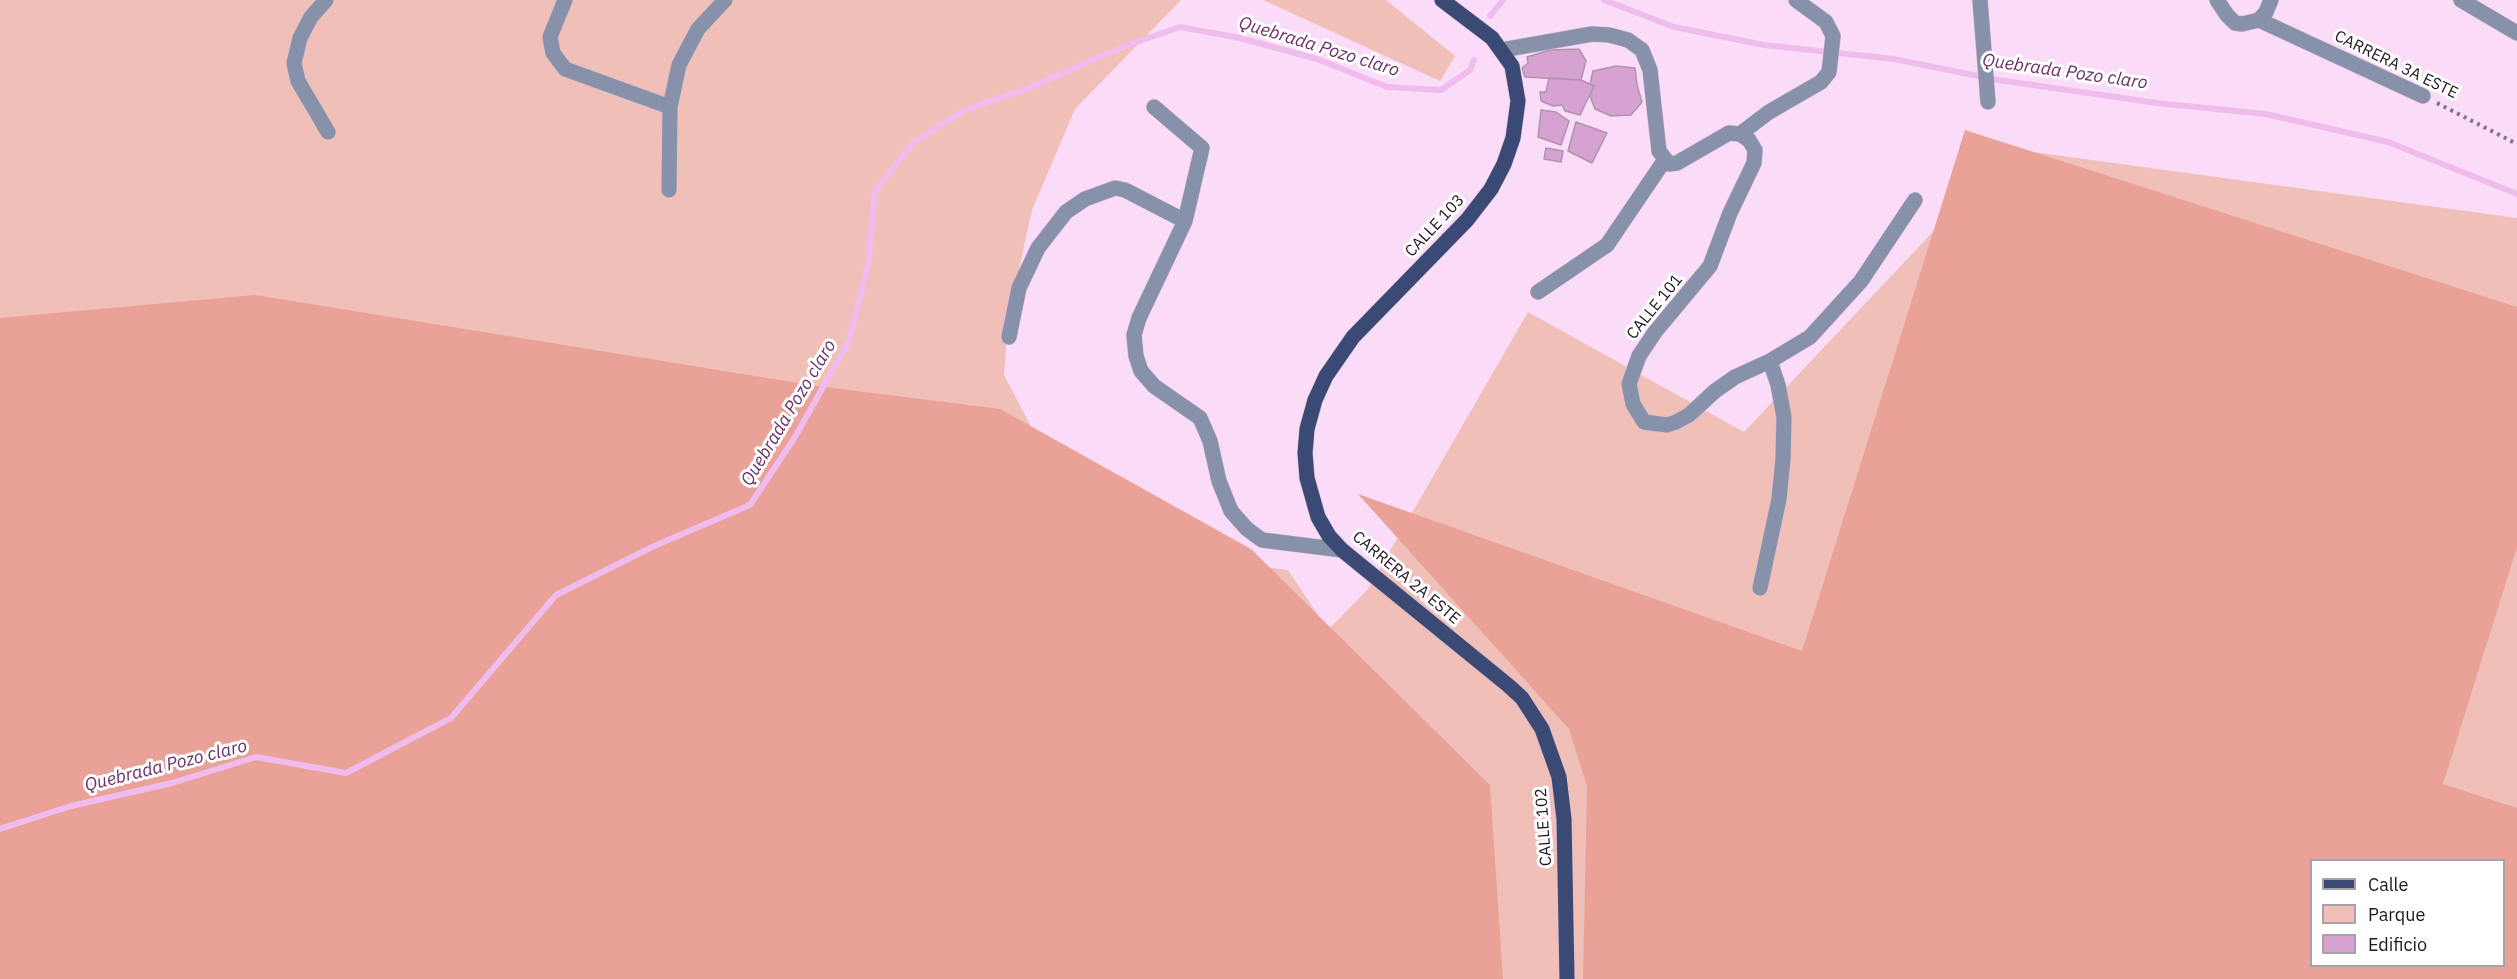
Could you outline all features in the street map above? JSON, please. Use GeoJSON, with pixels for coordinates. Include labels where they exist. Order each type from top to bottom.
{"type":"FeatureCollection","features":[{"type":"Feature","properties":{"kind":"main road","name":"CALLE 103"},"geometry":{"type":"LineString","coordinates":[[1307,478],[1305,453],[1315,400],[1338,356],[1467,220],[1491,189],[1504,164],[1513,138],[1518,101],[1515,76],[1502,50],[1474,22],[1442,0]]}},
{"type":"Feature","properties":{"kind":"main road","name":"CARRERA 2A ESTE"},"geometry":{"type":"LineString","coordinates":[[1307,478],[1318,517],[1329,536],[1342,550],[1509,686]]}},
{"type":"Feature","properties":{"kind":"main road","name":"CALLE 102"},"geometry":{"type":"LineString","coordinates":[[1509,686],[1521,698],[1542,729],[1559,777],[1564,819],[1567,979]]}},
{"type":"Feature","properties":{"kind":"street"},"geometry":{"type":"LineString","coordinates":[[326,0],[311,17],[300,38],[294,63],[298,81],[328,132]]}},
{"type":"Feature","properties":{"kind":"street"},"geometry":{"type":"LineString","coordinates":[[565,0],[550,37],[553,53],[565,69],[670,107]]}},
{"type":"Feature","properties":{"kind":"street"},"geometry":{"type":"LineString","coordinates":[[669,190],[670,107],[679,65],[698,29],[725,0]]}},
{"type":"Feature","properties":{"kind":"street"},"geometry":{"type":"LineString","coordinates":[[1502,50],[1592,34],[1610,35],[1628,40],[1642,50],[1650,70],[1659,152],[1669,165],[1677,163],[1729,133],[1740,134],[1769,112],[1821,82],[1829,72],[1833,36],[1826,22],[1796,0]]}},
{"type":"Feature","properties":{"kind":"street"},"geometry":{"type":"LineString","coordinates":[[1980,0],[1988,97]]}},
{"type":"Feature","properties":{"kind":"street"},"geometry":{"type":"LineString","coordinates":[[2217,0],[2235,23],[2251,23],[2259,20],[2271,0]]}},
{"type":"Feature","properties":{"kind":"street"},"geometry":{"type":"LineString","coordinates":[[2462,0],[2517,33]]}},
{"type":"Feature","properties":{"kind":"street","name":"CARRERA 3A ESTE"},"geometry":{"type":"LineString","coordinates":[[2259,20],[2423,96]]}},
{"type":"Feature","properties":{"kind":"street"},"geometry":{"type":"LineString","coordinates":[[1154,107],[1202,148],[1185,221],[1139,318],[1134,334],[1141,371],[1154,387],[1200,418],[1210,441],[1223,491],[1232,511],[1247,529],[1262,540],[1342,550]]}},
{"type":"Feature","properties":{"kind":"street","name":"CALLE 101"},"geometry":{"type":"LineString","coordinates":[[1740,134],[1749,140],[1755,150],[1749,175],[1710,266],[1655,332],[1639,356],[1629,384],[1633,404],[1644,422],[1667,425],[1689,415],[1715,391],[1735,377],[1770,361],[1810,338],[1860,281],[1915,200]]}},
{"type":"Feature","properties":{"kind":"street"},"geometry":{"type":"LineString","coordinates":[[1538,292],[1607,245],[1664,160]]}},
{"type":"Feature","properties":{"kind":"street"},"geometry":{"type":"LineString","coordinates":[[1009,338],[1019,288],[1038,248],[1066,212],[1085,199],[1115,188],[1125,190],[1185,221]]}},
{"type":"Feature","properties":{"kind":"street"},"geometry":{"type":"LineString","coordinates":[[1760,588],[1779,499],[1783,459],[1784,417],[1778,385],[1770,361]]}},
{"type":"Feature","properties":{"kind":"path","name":"CARRERA 3A ESTE"},"geometry":{"type":"LineString","coordinates":[[2423,96],[2517,144]]}},
{"type":"Feature","properties":{"kind":"green space"},"geometry":{"type":"Polygon","coordinates":[[[0,0],[1181,0],[1075,109],[1032,210],[1008,319],[1004,375],[1049,461],[1231,562],[1288,570],[1328,630],[1368,589],[1528,312],[1744,432],[2011,149],[2517,218],[2517,979],[0,979],[0,0]]]}},
{"type":"Feature","properties":{"kind":"green space"},"geometry":{"type":"Polygon","coordinates":[[[1263,0],[1386,0],[1455,56],[1440,81],[1263,0]]]}},
{"type":"Feature","properties":{"kind":"shaded area"},"geometry":{"type":"Polygon","coordinates":[[[1965,130],[2517,307],[2517,547],[2443,784],[2517,808],[2517,979],[1583,979],[1587,786],[1569,729],[1358,494],[1802,651],[1965,130]]]}},
{"type":"Feature","properties":{"kind":"shaded area"},"geometry":{"type":"Polygon","coordinates":[[[255,295],[817,386],[1000,409],[1251,549],[1490,785],[1503,979],[0,979],[0,318],[255,295]]]}},
{"type":"Feature","properties":{"kind":"building"},"geometry":{"type":"Polygon","coordinates":[[[1579,49],[1586,61],[1581,80],[1525,77],[1522,68],[1528,63],[1527,57],[1550,50],[1579,49]]]}},
{"type":"Feature","properties":{"kind":"building"},"geometry":{"type":"Polygon","coordinates":[[[1616,66],[1635,68],[1642,102],[1631,115],[1611,116],[1595,109],[1590,96],[1594,86],[1590,84],[1593,71],[1616,66]]]}},
{"type":"Feature","properties":{"kind":"building"},"geometry":{"type":"Polygon","coordinates":[[[1549,78],[1581,80],[1594,86],[1580,115],[1565,111],[1562,105],[1553,106],[1541,101],[1540,92],[1546,92],[1549,78]]]}},
{"type":"Feature","properties":{"kind":"building"},"geometry":{"type":"Polygon","coordinates":[[[1541,110],[1556,112],[1569,121],[1561,145],[1538,137],[1541,110]]]}},
{"type":"Feature","properties":{"kind":"building"},"geometry":{"type":"Polygon","coordinates":[[[1576,122],[1607,133],[1592,163],[1568,151],[1576,122]]]}},
{"type":"Feature","properties":{"kind":"building"},"geometry":{"type":"Polygon","coordinates":[[[1546,148],[1563,151],[1561,162],[1544,159],[1546,148]]]}},
{"type":"Feature","properties":{"kind":"waterway","name":"Quebrada Pozo claro"},"geometry":{"type":"LineString","coordinates":[[1490,16],[1503,0]]}},
{"type":"Feature","properties":{"kind":"waterway","name":"Quebrada Pozo claro"},"geometry":{"type":"LineString","coordinates":[[1604,0],[1674,27],[1764,45],[1894,59],[1998,80],[2157,103],[2266,114],[2388,142],[2517,194]]}},
{"type":"Feature","properties":{"kind":"waterway","name":"Quebrada Pozo claro"},"geometry":{"type":"LineString","coordinates":[[0,829],[71,806],[172,783],[256,757],[346,773],[451,718],[556,595],[652,547],[750,505],[795,437],[849,341],[868,265],[875,191],[913,143],[965,110],[1029,88],[1125,46],[1180,27],[1240,38],[1317,59],[1387,87],[1441,90],[1470,70],[1474,60]]}}]}
